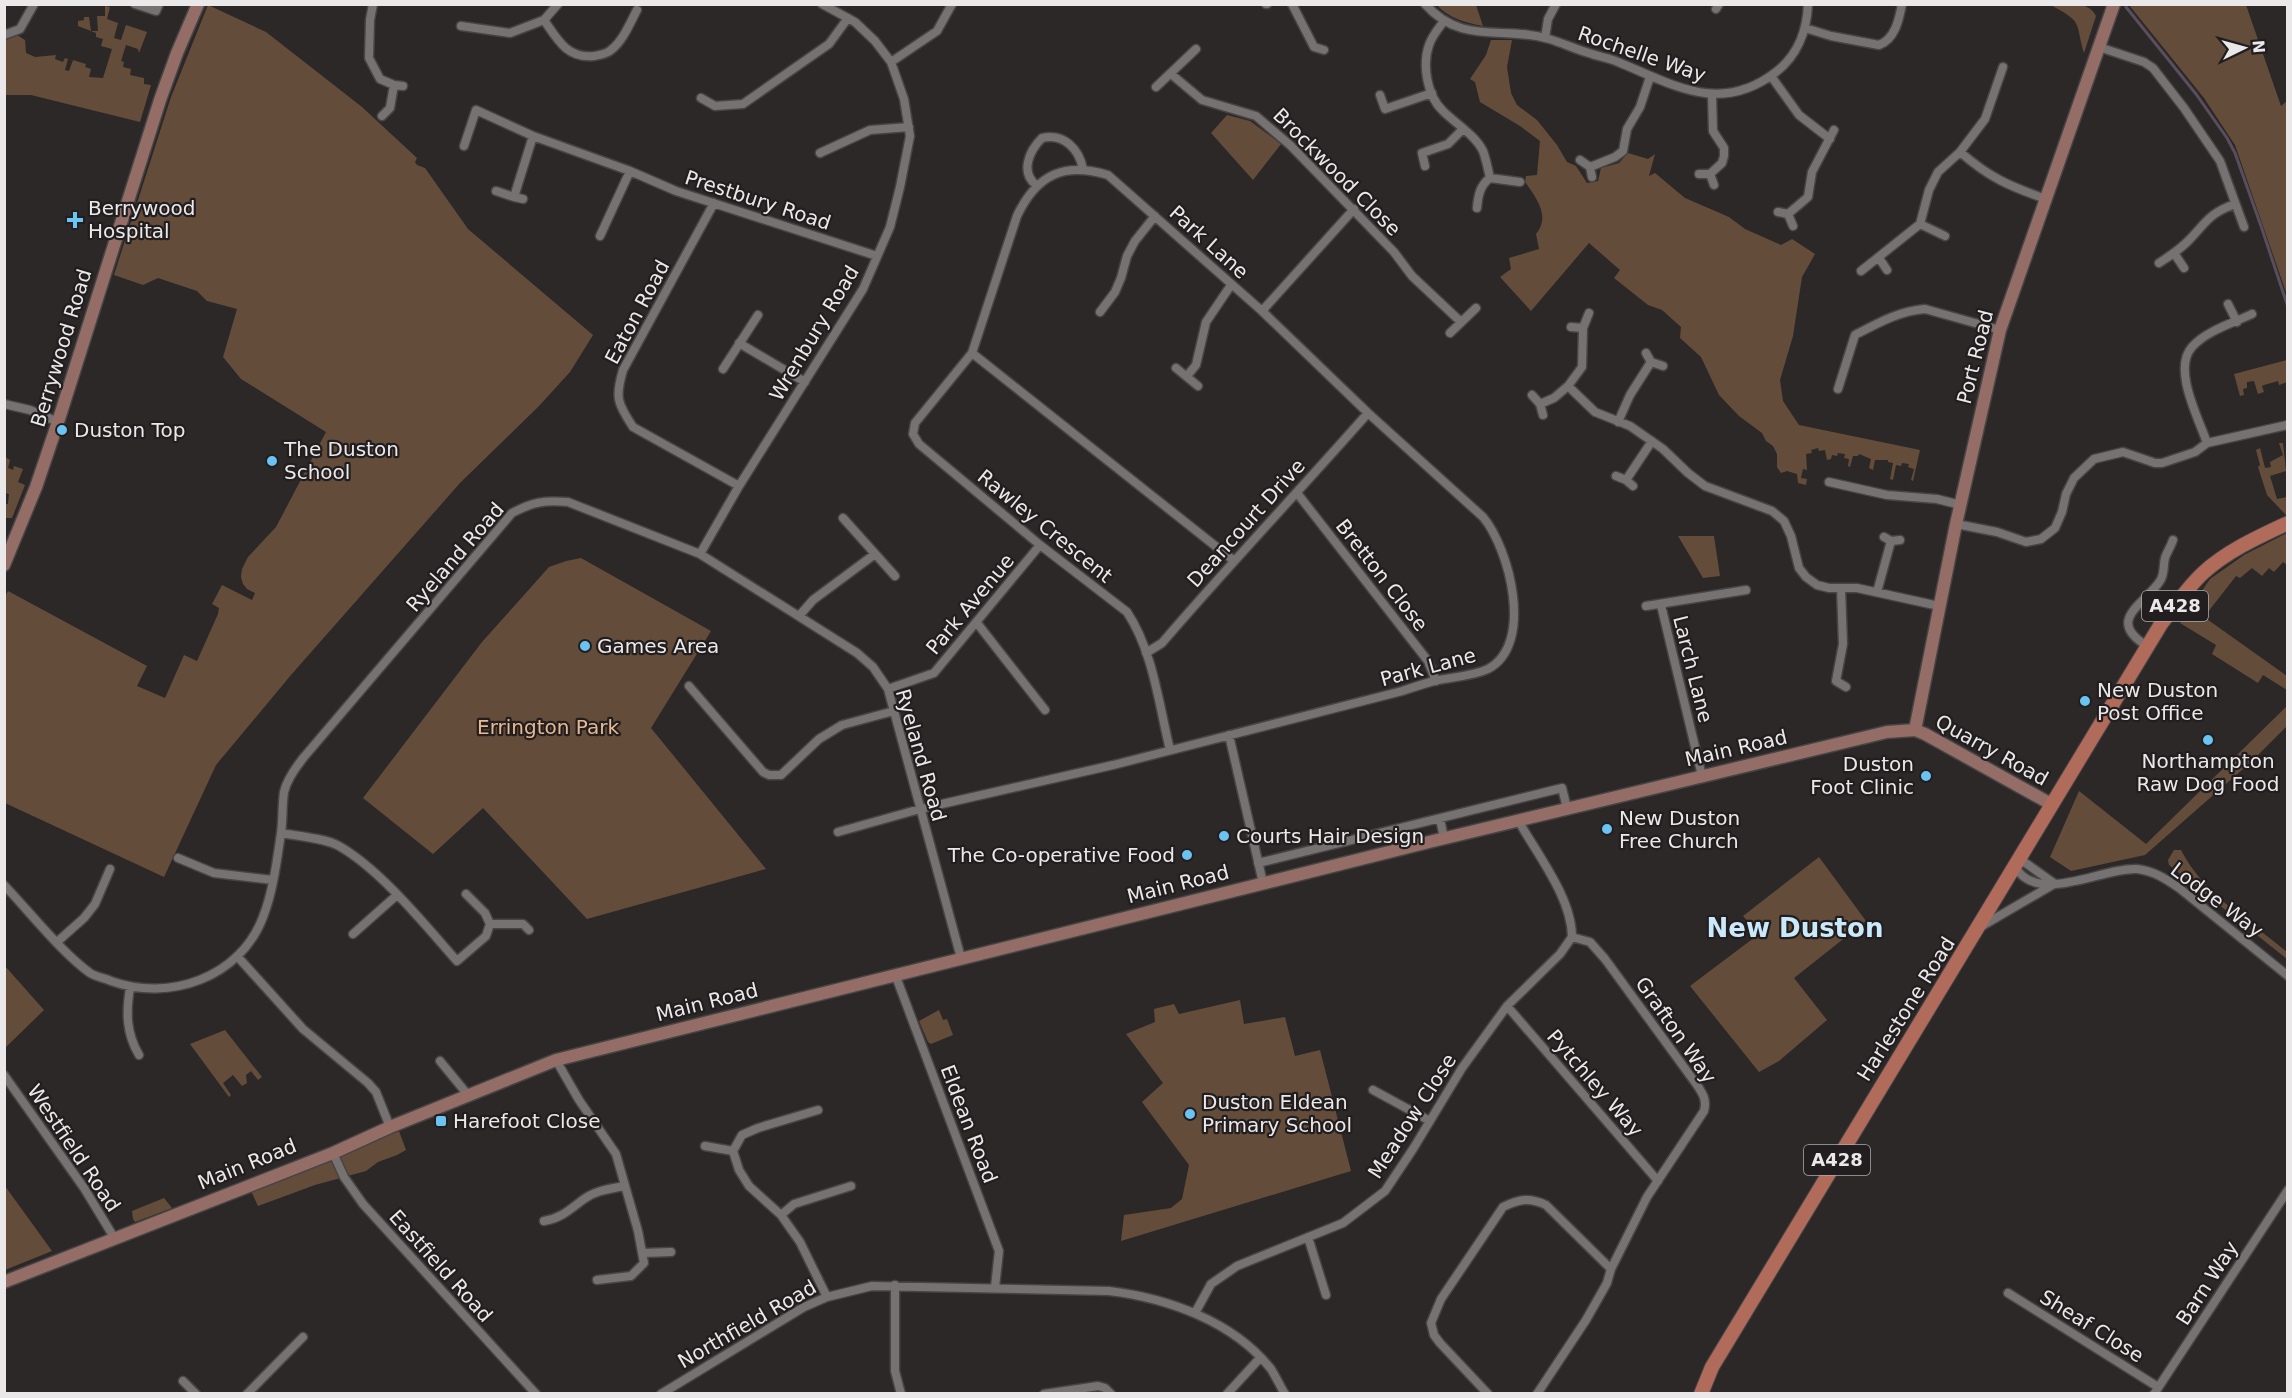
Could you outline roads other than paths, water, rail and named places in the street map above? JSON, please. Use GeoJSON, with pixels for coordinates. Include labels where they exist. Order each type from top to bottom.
{"type":"FeatureCollection","features":[{"type":"Feature","properties":{"kind":"main road","name":"Harlestone Road"},"geometry":{"type":"LineString","coordinates":[[1701,1394],[1718,1357],[2147,646],[2179,600],[2203,573],[2242,545],[2288,523]]}},
{"type":"Feature","properties":{"kind":"street"},"geometry":{"type":"LineString","coordinates":[[4,35],[20,29],[34,4]]}},
{"type":"Feature","properties":{"kind":"street"},"geometry":{"type":"LineString","coordinates":[[135,4],[156,11],[159,4]]}},
{"type":"Feature","properties":{"kind":"street","name":"Berrywood Road"},"geometry":{"type":"LineString","coordinates":[[4,565],[36,487],[58,422],[160,99],[198,4]]}},
{"type":"Feature","properties":{"kind":"street"},"geometry":{"type":"LineString","coordinates":[[373,4],[370,20],[369,58],[380,79],[399,86],[390,108],[382,116]]}},
{"type":"Feature","properties":{"kind":"street"},"geometry":{"type":"LineString","coordinates":[[461,26],[510,33],[544,20],[558,4]]}},
{"type":"Feature","properties":{"kind":"street","name":"Wrenbury Road"},"geometry":{"type":"LineString","coordinates":[[700,554],[863,289],[890,227],[900,187],[910,136],[904,99],[891,62],[875,41],[848,18],[822,4]]}},
{"type":"Feature","properties":{"kind":"street"},"geometry":{"type":"LineString","coordinates":[[891,62],[937,31],[952,4]]}},
{"type":"Feature","properties":{"kind":"street"},"geometry":{"type":"LineString","coordinates":[[1292,4],[1314,47],[1324,50]]}},
{"type":"Feature","properties":{"kind":"street","name":"Rochelle Way"},"geometry":{"type":"LineString","coordinates":[[1425,4],[1444,21],[1464,30],[1518,33],[1545,38],[1617,61],[1650,77],[1697,93],[1724,95],[1748,89],[1771,76],[1792,55],[1805,28],[1809,4]]}},
{"type":"Feature","properties":{"kind":"street"},"geometry":{"type":"LineString","coordinates":[[1545,38],[1548,19],[1556,4]]}},
{"type":"Feature","properties":{"kind":"street"},"geometry":{"type":"LineString","coordinates":[[1805,28],[1879,45],[1886,42],[1894,32],[1902,4]]}},
{"type":"Feature","properties":{"kind":"street","name":"Port Road"},"geometry":{"type":"LineString","coordinates":[[1915,730],[1956,524],[2000,330],[2099,47],[2111,6]]}},
{"type":"Feature","properties":{"kind":"street"},"geometry":{"type":"LineString","coordinates":[[544,20],[560,44],[573,55],[587,57],[611,50],[637,10]]}},
{"type":"Feature","properties":{"kind":"street"},"geometry":{"type":"LineString","coordinates":[[701,98],[715,106],[743,104],[829,44],[848,18]]}},
{"type":"Feature","properties":{"kind":"street"},"geometry":{"type":"LineString","coordinates":[[1444,21],[1429,43],[1426,56],[1426,68],[1432,93],[1441,109],[1482,150],[1490,178]]}},
{"type":"Feature","properties":{"kind":"street"},"geometry":{"type":"LineString","coordinates":[[2099,47],[2144,62],[2153,68],[2216,153],[2244,227]]}},
{"type":"Feature","properties":{"kind":"street"},"geometry":{"type":"LineString","coordinates":[[1156,87],[1196,49]]}},
{"type":"Feature","properties":{"kind":"street"},"geometry":{"type":"LineString","coordinates":[[1861,271],[1920,224],[1929,190],[1938,172],[1960,152],[1985,119],[2003,67]]}},
{"type":"Feature","properties":{"kind":"street","name":"Brockwood Close"},"geometry":{"type":"LineString","coordinates":[[1171,74],[1202,100],[1256,116],[1290,145],[1354,209],[1394,252],[1412,276],[1461,322]]}},
{"type":"Feature","properties":{"kind":"street"},"geometry":{"type":"LineString","coordinates":[[1771,76],[1799,115],[1832,134],[1812,172],[1808,197],[1788,214]]}},
{"type":"Feature","properties":{"kind":"street"},"geometry":{"type":"LineString","coordinates":[[1590,166],[1615,157],[1623,151],[1627,129],[1640,106],[1650,77]]}},
{"type":"Feature","properties":{"kind":"street"},"geometry":{"type":"LineString","coordinates":[[1380,95],[1385,109],[1432,93]]}},
{"type":"Feature","properties":{"kind":"street"},"geometry":{"type":"LineString","coordinates":[[1699,174],[1710,174],[1722,163],[1724,156],[1724,148],[1713,131],[1712,94]]}},
{"type":"Feature","properties":{"kind":"street","name":"Prestbury Road"},"geometry":{"type":"LineString","coordinates":[[464,146],[477,106],[532,136],[630,171],[676,191],[877,256]]}},
{"type":"Feature","properties":{"kind":"street"},"geometry":{"type":"LineString","coordinates":[[820,153],[870,130],[909,126]]}},
{"type":"Feature","properties":{"kind":"street"},"geometry":{"type":"LineString","coordinates":[[1425,166],[1422,153],[1448,144],[1463,129]]}},
{"type":"Feature","properties":{"kind":"street"},"geometry":{"type":"LineString","coordinates":[[496,191],[519,198],[532,136]]}},
{"type":"Feature","properties":{"kind":"street"},"geometry":{"type":"LineString","coordinates":[[1036,185],[1030,181],[1026,171],[1033,152],[1042,138],[1050,136],[1066,141],[1079,155],[1083,169]]}},
{"type":"Feature","properties":{"kind":"street"},"geometry":{"type":"LineString","coordinates":[[1960,152],[1981,170],[2005,185],[2046,199]]}},
{"type":"Feature","properties":{"kind":"street"},"geometry":{"type":"LineString","coordinates":[[1580,160],[1590,166],[1592,177]]}},
{"type":"Feature","properties":{"kind":"street","name":"Park Lane"},"geometry":{"type":"LineString","coordinates":[[838,832],[920,809],[1170,750],[1436,681],[1471,675],[1488,669],[1503,654],[1509,642],[1515,615],[1510,579],[1489,524],[1368,413],[1262,311],[1108,175],[1083,169],[1065,170],[1036,185],[1025,198],[1017,216],[992,287]]}},
{"type":"Feature","properties":{"kind":"street"},"geometry":{"type":"LineString","coordinates":[[600,236],[630,171]]}},
{"type":"Feature","properties":{"kind":"street"},"geometry":{"type":"LineString","coordinates":[[1710,174],[1714,184]]}},
{"type":"Feature","properties":{"kind":"street"},"geometry":{"type":"LineString","coordinates":[[1477,208],[1484,182],[1490,178],[1520,182]]}},
{"type":"Feature","properties":{"kind":"street","name":"Eaton Road"},"geometry":{"type":"LineString","coordinates":[[714,203],[622,370],[616,393],[624,414],[633,427],[740,486]]}},
{"type":"Feature","properties":{"kind":"street"},"geometry":{"type":"LineString","coordinates":[[2159,263],[2190,239],[2205,220],[2220,209],[2235,204]]}},
{"type":"Feature","properties":{"kind":"street"},"geometry":{"type":"LineString","coordinates":[[1262,311],[1354,209]]}},
{"type":"Feature","properties":{"kind":"street"},"geometry":{"type":"LineString","coordinates":[[1778,212],[1788,214]]}},
{"type":"Feature","properties":{"kind":"street"},"geometry":{"type":"LineString","coordinates":[[1788,214],[1793,226]]}},
{"type":"Feature","properties":{"kind":"street"},"geometry":{"type":"LineString","coordinates":[[1100,312],[1115,292],[1127,255],[1155,216]]}},
{"type":"Feature","properties":{"kind":"street"},"geometry":{"type":"LineString","coordinates":[[1920,224],[1945,236]]}},
{"type":"Feature","properties":{"kind":"street"},"geometry":{"type":"LineString","coordinates":[[2174,253],[2184,268]]}},
{"type":"Feature","properties":{"kind":"street"},"geometry":{"type":"LineString","coordinates":[[1879,258],[1887,270]]}},
{"type":"Feature","properties":{"kind":"street"},"geometry":{"type":"LineString","coordinates":[[1187,376],[1196,365],[1206,322],[1231,285]]}},
{"type":"Feature","properties":{"kind":"street","name":"Rawley Crescent"},"geometry":{"type":"LineString","coordinates":[[992,287],[972,353],[915,423],[913,434],[919,444],[1040,545],[1127,612],[1136,625],[1146,652],[1170,750]]}},
{"type":"Feature","properties":{"kind":"street"},"geometry":{"type":"LineString","coordinates":[[2228,304],[2236,322]]}},
{"type":"Feature","properties":{"kind":"street"},"geometry":{"type":"LineString","coordinates":[[1450,333],[1476,308]]}},
{"type":"Feature","properties":{"kind":"street"},"geometry":{"type":"LineString","coordinates":[[1838,389],[1855,335],[1885,319],[1913,310],[1925,309],[2000,330]]}},
{"type":"Feature","properties":{"kind":"street"},"geometry":{"type":"LineString","coordinates":[[1540,404],[1554,398],[1568,386],[1582,367],[1583,327],[1589,313]]}},
{"type":"Feature","properties":{"kind":"street"},"geometry":{"type":"LineString","coordinates":[[2207,443],[2184,379],[2184,364],[2190,348],[2252,314]]}},
{"type":"Feature","properties":{"kind":"street"},"geometry":{"type":"LineString","coordinates":[[723,369],[758,315]]}},
{"type":"Feature","properties":{"kind":"street"},"geometry":{"type":"LineString","coordinates":[[1571,327],[1583,327]]}},
{"type":"Feature","properties":{"kind":"street"},"geometry":{"type":"LineString","coordinates":[[739,343],[804,382]]}},
{"type":"Feature","properties":{"kind":"street"},"geometry":{"type":"LineString","coordinates":[[972,353],[1233,560]]}},
{"type":"Feature","properties":{"kind":"street"},"geometry":{"type":"LineString","coordinates":[[1646,353],[1651,362],[1663,366]]}},
{"type":"Feature","properties":{"kind":"street"},"geometry":{"type":"LineString","coordinates":[[1618,422],[1630,395],[1651,362]]}},
{"type":"Feature","properties":{"kind":"street"},"geometry":{"type":"LineString","coordinates":[[1176,368],[1198,386]]}},
{"type":"Feature","properties":{"kind":"street"},"geometry":{"type":"LineString","coordinates":[[1568,386],[1595,412],[1630,426],[1652,441],[1705,486],[1772,511],[1784,521],[1791,536],[1799,568],[1817,585],[1877,592],[1940,606]]}},
{"type":"Feature","properties":{"kind":"street"},"geometry":{"type":"LineString","coordinates":[[1532,395],[1540,404],[1544,415]]}},
{"type":"Feature","properties":{"kind":"street"},"geometry":{"type":"LineString","coordinates":[[4,404],[30,410],[58,422]]}},
{"type":"Feature","properties":{"kind":"street","name":"Deancourt Drive"},"geometry":{"type":"LineString","coordinates":[[1146,652],[1162,643],[1233,560],[1297,493],[1368,413]]}},
{"type":"Feature","properties":{"kind":"street"},"geometry":{"type":"LineString","coordinates":[[2285,416],[2288,430]]}},
{"type":"Feature","properties":{"kind":"street"},"geometry":{"type":"LineString","coordinates":[[1956,524],[1997,532],[2026,542],[2041,539],[2055,528],[2074,478],[2094,459],[2123,452],[2155,463],[2162,463],[2195,452],[2207,443],[2287,425]]}},
{"type":"Feature","properties":{"kind":"street"},"geometry":{"type":"LineString","coordinates":[[1616,476],[1630,483],[1652,441]]}},
{"type":"Feature","properties":{"kind":"street"},"geometry":{"type":"LineString","coordinates":[[1828,482],[1887,495],[1937,499],[1961,505]]}},
{"type":"Feature","properties":{"kind":"street","name":"Bretton Close"},"geometry":{"type":"LineString","coordinates":[[1297,493],[1428,661],[1436,681]]}},
{"type":"Feature","properties":{"kind":"street","name":"Ryeland Road"},"geometry":{"type":"LineString","coordinates":[[4,885],[57,942],[91,974],[129,988],[172,988],[190,985],[220,969],[237,956],[263,918],[273,880],[281,833],[284,791],[291,775],[304,756],[512,513],[529,504],[546,500],[568,502],[700,554],[857,653],[873,667],[888,689],[961,958]]}},
{"type":"Feature","properties":{"kind":"street"},"geometry":{"type":"LineString","coordinates":[[843,518],[895,576]]}},
{"type":"Feature","properties":{"kind":"street"},"geometry":{"type":"LineString","coordinates":[[1877,592],[1892,539]]}},
{"type":"Feature","properties":{"kind":"street"},"geometry":{"type":"LineString","coordinates":[[2147,646],[2133,637],[2127,627],[2129,618],[2143,597],[2161,579],[2165,559],[2173,540]]}},
{"type":"Feature","properties":{"kind":"street","name":"Park Avenue"},"geometry":{"type":"LineString","coordinates":[[888,689],[934,673],[1040,545]]}},
{"type":"Feature","properties":{"kind":"street"},"geometry":{"type":"LineString","coordinates":[[799,616],[813,600],[875,554]]}},
{"type":"Feature","properties":{"kind":"street"},"geometry":{"type":"LineString","coordinates":[[1836,681],[1843,644],[1840,588]]}},
{"type":"Feature","properties":{"kind":"street","name":"Larch Lane"},"geometry":{"type":"LineString","coordinates":[[1646,606],[1746,590]]}},
{"type":"Feature","properties":{"kind":"street","name":"Larch Lane"},"geometry":{"type":"LineString","coordinates":[[1661,604],[1702,776]]}},
{"type":"Feature","properties":{"kind":"street"},"geometry":{"type":"LineString","coordinates":[[977,623],[1045,710]]}},
{"type":"Feature","properties":{"kind":"street"},"geometry":{"type":"LineString","coordinates":[[1825,680],[1836,681],[1846,687]]}},
{"type":"Feature","properties":{"kind":"street"},"geometry":{"type":"LineString","coordinates":[[689,686],[763,772],[775,776],[781,775],[819,739],[843,725],[894,711]]}},
{"type":"Feature","properties":{"kind":"street","name":"Main Road"},"geometry":{"type":"LineString","coordinates":[[4,1282],[333,1153],[390,1127],[556,1060],[1567,808],[1887,732],[1915,730]]}},
{"type":"Feature","properties":{"kind":"street","name":"Quarry Road"},"geometry":{"type":"LineString","coordinates":[[1915,730],[2051,804]]}},
{"type":"Feature","properties":{"kind":"street"},"geometry":{"type":"LineString","coordinates":[[1229,735],[1263,883]]}},
{"type":"Feature","properties":{"kind":"street"},"geometry":{"type":"LineString","coordinates":[[1258,863],[1562,788],[1567,808]]}},
{"type":"Feature","properties":{"kind":"street"},"geometry":{"type":"LineString","coordinates":[[1440,819],[1444,838]]}},
{"type":"Feature","properties":{"kind":"street"},"geometry":{"type":"LineString","coordinates":[[1518,820],[1562,897],[1572,924],[1572,937]]}},
{"type":"Feature","properties":{"kind":"street"},"geometry":{"type":"LineString","coordinates":[[281,833],[338,845],[397,895],[457,961],[486,936],[490,924],[485,913],[466,894]]}},
{"type":"Feature","properties":{"kind":"street"},"geometry":{"type":"LineString","coordinates":[[178,858],[214,873],[273,880]]}},
{"type":"Feature","properties":{"kind":"street"},"geometry":{"type":"LineString","coordinates":[[2018,863],[2026,878],[2041,884],[2055,884]]}},
{"type":"Feature","properties":{"kind":"street"},"geometry":{"type":"LineString","coordinates":[[57,942],[95,904],[111,868]]}},
{"type":"Feature","properties":{"kind":"street","name":"Lodge Way"},"geometry":{"type":"LineString","coordinates":[[2055,884],[2125,869],[2149,871],[2179,888],[2288,976]]}},
{"type":"Feature","properties":{"kind":"street"},"geometry":{"type":"LineString","coordinates":[[1978,928],[2055,884]]}},
{"type":"Feature","properties":{"kind":"street"},"geometry":{"type":"LineString","coordinates":[[353,934],[397,895]]}},
{"type":"Feature","properties":{"kind":"street"},"geometry":{"type":"LineString","coordinates":[[490,924],[524,924],[529,930]]}},
{"type":"Feature","properties":{"kind":"street","name":"Meadow Close"},"geometry":{"type":"LineString","coordinates":[[1195,1313],[1211,1284],[1237,1266],[1343,1223],[1385,1191],[1462,1068],[1507,1006],[1560,954],[1572,937]]}},
{"type":"Feature","properties":{"kind":"street","name":"Grafton Way"},"geometry":{"type":"LineString","coordinates":[[1537,1394],[1586,1320],[1607,1282],[1611,1269],[1647,1197],[1704,1111],[1706,1104],[1704,1095],[1605,959],[1590,942],[1572,937]]}},
{"type":"Feature","properties":{"kind":"street"},"geometry":{"type":"LineString","coordinates":[[237,956],[303,1029],[369,1083],[376,1092],[390,1127]]}},
{"type":"Feature","properties":{"kind":"street","name":"Eldean Road"},"geometry":{"type":"LineString","coordinates":[[895,974],[999,1251],[995,1287]]}},
{"type":"Feature","properties":{"kind":"street"},"geometry":{"type":"LineString","coordinates":[[129,988],[128,1025],[130,1037],[139,1054]]}},
{"type":"Feature","properties":{"kind":"street","name":"Pytchley Way"},"geometry":{"type":"LineString","coordinates":[[1507,1006],[1658,1181]]}},
{"type":"Feature","properties":{"kind":"street"},"geometry":{"type":"LineString","coordinates":[[556,1060],[579,1100],[616,1154],[643,1253],[644,1263],[631,1276],[597,1280]]}},
{"type":"Feature","properties":{"kind":"street"},"geometry":{"type":"LineString","coordinates":[[440,1061],[468,1095]]}},
{"type":"Feature","properties":{"kind":"street","name":"Westfield Road"},"geometry":{"type":"LineString","coordinates":[[4,1075],[84,1188],[115,1239]]}},
{"type":"Feature","properties":{"kind":"street"},"geometry":{"type":"LineString","coordinates":[[1373,1089],[1430,1121]]}},
{"type":"Feature","properties":{"kind":"street"},"geometry":{"type":"LineString","coordinates":[[818,1110],[742,1135],[733,1152],[749,1186],[781,1215],[800,1242],[827,1296]]}},
{"type":"Feature","properties":{"kind":"street"},"geometry":{"type":"LineString","coordinates":[[705,1146],[733,1152]]}},
{"type":"Feature","properties":{"kind":"street","name":"Eastfield Road"},"geometry":{"type":"LineString","coordinates":[[333,1153],[344,1177],[363,1204],[536,1394]]}},
{"type":"Feature","properties":{"kind":"street"},"geometry":{"type":"LineString","coordinates":[[544,1221],[559,1218],[585,1198],[598,1192],[624,1186]]}},
{"type":"Feature","properties":{"kind":"street"},"geometry":{"type":"LineString","coordinates":[[781,1215],[794,1204],[851,1186]]}},
{"type":"Feature","properties":{"kind":"street","name":"Barn Way"},"geometry":{"type":"LineString","coordinates":[[2156,1390],[2288,1190]]}},
{"type":"Feature","properties":{"kind":"street"},"geometry":{"type":"LineString","coordinates":[[1488,1394],[1440,1343],[1434,1335],[1431,1323],[1442,1299],[1503,1207],[1519,1199],[1536,1200],[1546,1205],[1611,1269]]}},
{"type":"Feature","properties":{"kind":"street"},"geometry":{"type":"LineString","coordinates":[[1308,1237],[1326,1295]]}},
{"type":"Feature","properties":{"kind":"street"},"geometry":{"type":"LineString","coordinates":[[643,1253],[671,1252]]}},
{"type":"Feature","properties":{"kind":"street"},"geometry":{"type":"LineString","coordinates":[[896,1285],[895,1371],[902,1394]]}},
{"type":"Feature","properties":{"kind":"street","name":"Northfield Road"},"geometry":{"type":"LineString","coordinates":[[661,1394],[804,1307],[827,1296],[852,1289],[896,1285],[1109,1291],[1139,1294],[1195,1313],[1241,1341],[1272,1371],[1285,1394]]}},
{"type":"Feature","properties":{"kind":"street","name":"Sheaf Close"},"geometry":{"type":"LineString","coordinates":[[2008,1293],[2156,1390]]}},
{"type":"Feature","properties":{"kind":"street"},"geometry":{"type":"LineString","coordinates":[[247,1394],[303,1337]]}},
{"type":"Feature","properties":{"kind":"street"},"geometry":{"type":"LineString","coordinates":[[1227,1394],[1260,1358]]}},
{"type":"Feature","properties":{"kind":"street"},"geometry":{"type":"LineString","coordinates":[[183,1381],[196,1394]]}},
{"type":"Feature","properties":{"kind":"street"},"geometry":{"type":"LineString","coordinates":[[1044,1394],[1098,1386],[1112,1394]]}},
{"type":"Feature","properties":{"kind":"waterway"},"geometry":{"type":"LineString","coordinates":[[2126,7],[2196,94],[2227,138],[2235,153],[2288,307]]}},
{"type":"Feature","properties":{"kind":"place","name":"Berrywood Hospital"},"geometry":{"type":"Point","coordinates":[75,220]}},
{"type":"Feature","properties":{"kind":"place","name":"Duston Top"},"geometry":{"type":"Point","coordinates":[62,430]}},
{"type":"Feature","properties":{"kind":"place","name":"The Duston School"},"geometry":{"type":"Point","coordinates":[272,461]}},
{"type":"Feature","properties":{"kind":"place","name":"Games Area"},"geometry":{"type":"Point","coordinates":[585,646]}},
{"type":"Feature","properties":{"kind":"place","name":"New Duston Post Office"},"geometry":{"type":"Point","coordinates":[2085,701]}},
{"type":"Feature","properties":{"kind":"place","name":"Northampton Raw Dog Food"},"geometry":{"type":"Point","coordinates":[2208,740]}},
{"type":"Feature","properties":{"kind":"place","name":"Duston Foot Clinic"},"geometry":{"type":"Point","coordinates":[1926,776]}},
{"type":"Feature","properties":{"kind":"place","name":"New Duston Free Church"},"geometry":{"type":"Point","coordinates":[1607,829]}},
{"type":"Feature","properties":{"kind":"place","name":"Courts Hair Design"},"geometry":{"type":"Point","coordinates":[1224,836]}},
{"type":"Feature","properties":{"kind":"place","name":"The Co-operative Food"},"geometry":{"type":"Point","coordinates":[1187,855]}},
{"type":"Feature","properties":{"kind":"place","name":"Duston Eldean Primary School"},"geometry":{"type":"Point","coordinates":[1190,1114]}},
{"type":"Feature","properties":{"kind":"place","name":"Harefoot Close"},"geometry":{"type":"Point","coordinates":[441,1121]}},
{"type":"Feature","properties":{"kind":"district","name":"New Duston"},"geometry":{"type":"Point","coordinates":[1795,928]}},
{"type":"Feature","properties":{"kind":"park label","name":"Errington Park"},"geometry":{"type":"Point","coordinates":[548,727]}}]}
